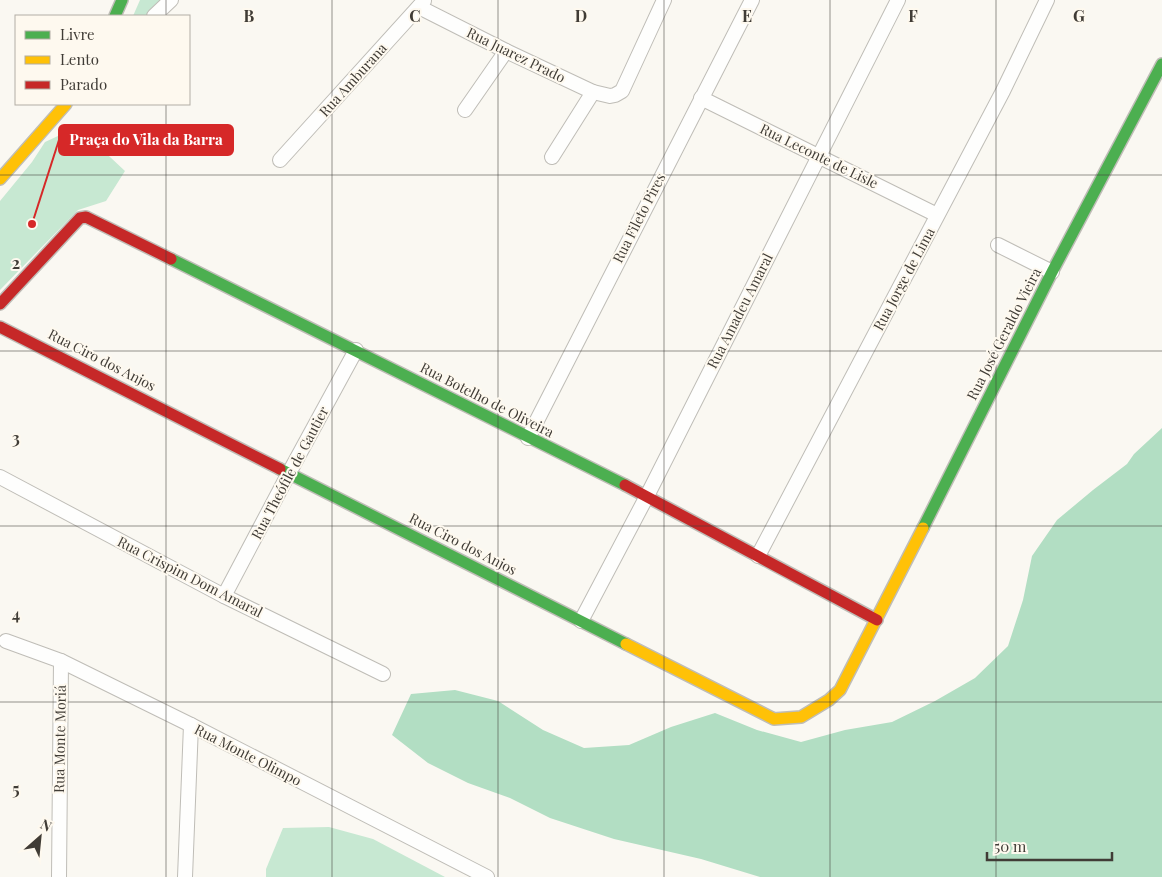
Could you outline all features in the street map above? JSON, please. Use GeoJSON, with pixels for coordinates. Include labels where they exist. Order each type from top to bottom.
{"type":"FeatureCollection","features":[{"type":"Feature","properties":{"kind":"street"},"geometry":{"type":"LineString","coordinates":[[115,15],[122,0]]}},
{"type":"Feature","properties":{"kind":"street"},"geometry":{"type":"LineString","coordinates":[[155,15],[171,0]]}},
{"type":"Feature","properties":{"kind":"street","name":"Rua Juarez Prado"},"geometry":{"type":"LineString","coordinates":[[422,4],[506,51],[593,92],[615,95],[622,91],[664,0]]}},
{"type":"Feature","properties":{"kind":"street","name":"Rua Fileto Pires"},"geometry":{"type":"LineString","coordinates":[[528,438],[752,0]]}},
{"type":"Feature","properties":{"kind":"street","name":"Rua Amadeu Amaral"},"geometry":{"type":"LineString","coordinates":[[581,621],[647,496],[898,0]]}},
{"type":"Feature","properties":{"kind":"street","name":"Rua Jorge de Lima"},"geometry":{"type":"LineString","coordinates":[[758,556],[1003,90],[1047,0]]}},
{"type":"Feature","properties":{"kind":"street","name":"Rua Amburana"},"geometry":{"type":"LineString","coordinates":[[280,160],[422,4]]}},
{"type":"Feature","properties":{"kind":"street"},"geometry":{"type":"LineString","coordinates":[[465,110],[506,51]]}},
{"type":"Feature","properties":{"kind":"street","name":"Rua José Geraldo Vieira"},"geometry":{"type":"LineString","coordinates":[[877,620],[1052,272],[1162,64]]}},
{"type":"Feature","properties":{"kind":"street"},"geometry":{"type":"LineString","coordinates":[[552,157],[593,92]]}},
{"type":"Feature","properties":{"kind":"street","name":"Rua Leconte de Lisle"},"geometry":{"type":"LineString","coordinates":[[701,98],[937,215]]}},
{"type":"Feature","properties":{"kind":"street"},"geometry":{"type":"LineString","coordinates":[[0,179],[65,105]]}},
{"type":"Feature","properties":{"kind":"street","name":"Rua Botelho de Oliveira"},"geometry":{"type":"LineString","coordinates":[[0,304],[80,218],[86,217],[647,496],[877,620]]}},
{"type":"Feature","properties":{"kind":"street"},"geometry":{"type":"LineString","coordinates":[[998,245],[1052,272]]}},
{"type":"Feature","properties":{"kind":"street","name":"Rua Ciro dos Anjos"},"geometry":{"type":"LineString","coordinates":[[1,326],[774,719],[801,717],[817,709],[840,690],[877,620]]}},
{"type":"Feature","properties":{"kind":"street","name":"Rua Theófile de Gautier"},"geometry":{"type":"LineString","coordinates":[[224,596],[356,350]]}},
{"type":"Feature","properties":{"kind":"street","name":"Rua Crispim Dom Amaral"},"geometry":{"type":"LineString","coordinates":[[0,477],[224,596],[383,674]]}},
{"type":"Feature","properties":{"kind":"street","name":"Rua Monte Olimpo"},"geometry":{"type":"LineString","coordinates":[[6,641],[61,661],[191,725],[487,877]]}},
{"type":"Feature","properties":{"kind":"street","name":"Rua Monte Moriá"},"geometry":{"type":"LineString","coordinates":[[59,877],[61,661]]}},
{"type":"Feature","properties":{"kind":"street"},"geometry":{"type":"LineString","coordinates":[[184,877],[191,725]]}},
{"type":"Feature","properties":{"kind":"green space"},"geometry":{"type":"Polygon","coordinates":[[[140,0],[164,0],[146,15],[133,15],[140,0]]]}},
{"type":"Feature","properties":{"kind":"green space"},"geometry":{"type":"Polygon","coordinates":[[[58,136],[85,137],[95,143],[125,171],[106,201],[78,210],[0,290],[0,201],[32,162],[45,142],[58,136]]]}},
{"type":"Feature","properties":{"kind":"green space"},"geometry":{"type":"Polygon","coordinates":[[[1162,428],[1162,877],[760,877],[701,859],[614,839],[550,818],[510,798],[468,783],[428,763],[392,735],[411,694],[455,690],[498,701],[543,730],[584,748],[629,745],[671,727],[715,713],[757,730],[801,742],[845,730],[892,722],[935,701],[975,678],[1008,646],[1023,600],[1032,556],[1057,520],[1127,464],[1134,454],[1162,428]]]}},
{"type":"Feature","properties":{"kind":"green space"},"geometry":{"type":"Polygon","coordinates":[[[329,827],[373,839],[445,877],[266,877],[266,869],[283,828],[329,827]]]}},
{"type":"Feature","properties":{"kind":"traffic: fast"},"geometry":{"type":"LineString","coordinates":[[115,15],[122,0]]}},
{"type":"Feature","properties":{"kind":"traffic: fast"},"geometry":{"type":"LineString","coordinates":[[923,528],[1052,272],[1162,64]]}},
{"type":"Feature","properties":{"kind":"traffic: fast"},"geometry":{"type":"LineString","coordinates":[[171,259],[625,485]]}},
{"type":"Feature","properties":{"kind":"traffic: fast"},"geometry":{"type":"LineString","coordinates":[[280,469],[626,644]]}},
{"type":"Feature","properties":{"kind":"traffic: slow"},"geometry":{"type":"LineString","coordinates":[[0,179],[65,105]]}},
{"type":"Feature","properties":{"kind":"traffic: slow"},"geometry":{"type":"LineString","coordinates":[[626,644],[774,719],[801,717],[829,700],[840,690],[923,528]]}},
{"type":"Feature","properties":{"kind":"traffic: jam"},"geometry":{"type":"LineString","coordinates":[[0,304],[80,218],[86,217],[171,259]]}},
{"type":"Feature","properties":{"kind":"traffic: jam"},"geometry":{"type":"LineString","coordinates":[[0,327],[280,469]]}},
{"type":"Feature","properties":{"kind":"traffic: jam"},"geometry":{"type":"LineString","coordinates":[[625,485],[877,620]]}},
{"type":"Feature","properties":{"kind":"place","name":"Praça do Vila da Barra"},"geometry":{"type":"Point","coordinates":[32,224]}}]}
